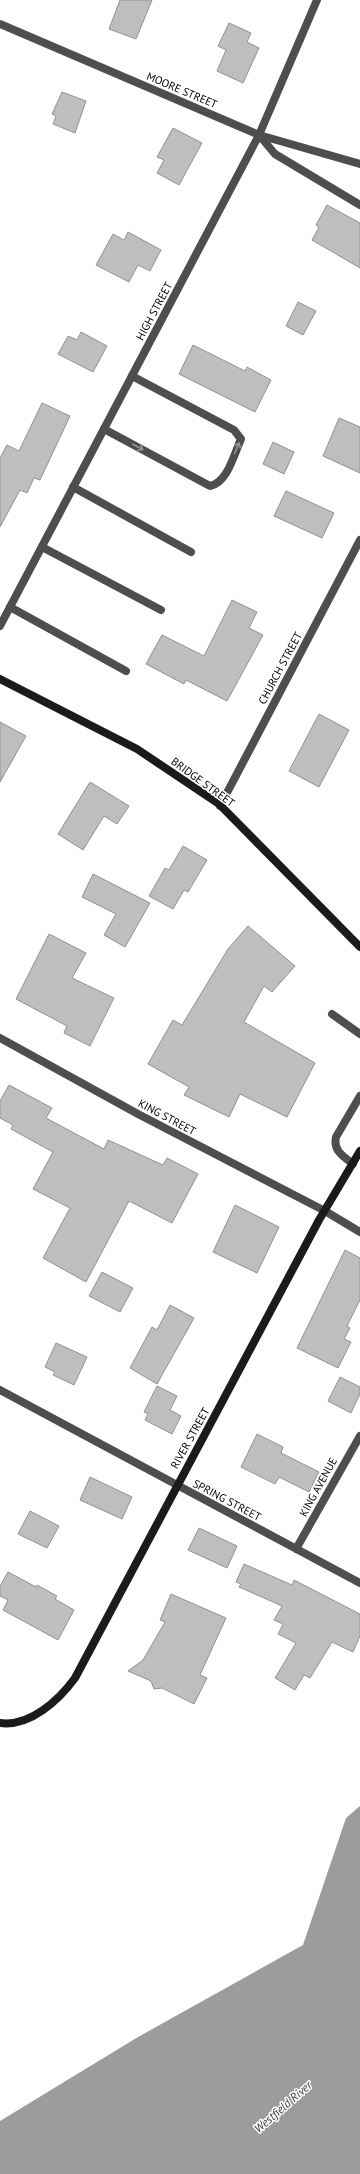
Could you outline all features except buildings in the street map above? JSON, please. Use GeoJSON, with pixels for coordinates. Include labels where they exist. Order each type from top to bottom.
{"type":"FeatureCollection","features":[{"type":"Feature","properties":{"kind":"street","name":"HIGH STREET"},"geometry":{"type":"LineString","coordinates":[[0,626],[259,135],[317,0]]}},
{"type":"Feature","properties":{"kind":"street","name":"MOORE STREET"},"geometry":{"type":"LineString","coordinates":[[0,24],[259,135],[360,164]]}},
{"type":"Feature","properties":{"kind":"street"},"geometry":{"type":"LineString","coordinates":[[259,135],[275,154],[360,205]]}},
{"type":"Feature","properties":{"kind":"street"},"geometry":{"type":"LineString","coordinates":[[104,429],[210,486],[216,484],[225,476],[241,439],[234,430],[132,376]]}},
{"type":"Feature","properties":{"kind":"street"},"geometry":{"type":"LineString","coordinates":[[74,487],[191,552]]}},
{"type":"Feature","properties":{"kind":"street","name":"CHURCH STREET"},"geometry":{"type":"LineString","coordinates":[[220,806],[360,540]]}},
{"type":"Feature","properties":{"kind":"street"},"geometry":{"type":"LineString","coordinates":[[42,547],[161,610]]}},
{"type":"Feature","properties":{"kind":"street"},"geometry":{"type":"LineString","coordinates":[[10,607],[126,671]]}},
{"type":"Feature","properties":{"kind":"street","name":"BRIDGE STREET"},"geometry":{"type":"LineString","coordinates":[[0,679],[137,749],[220,806],[360,947]]}},
{"type":"Feature","properties":{"kind":"street"},"geometry":{"type":"LineString","coordinates":[[332,1014],[360,1034]]}},
{"type":"Feature","properties":{"kind":"street","name":"KING STREET"},"geometry":{"type":"LineString","coordinates":[[0,1038],[138,1114],[325,1211]]}},
{"type":"Feature","properties":{"kind":"street"},"geometry":{"type":"LineString","coordinates":[[353,1164],[337,1150],[334,1144],[336,1137],[360,1096]]}},
{"type":"Feature","properties":{"kind":"street","name":"RIVER STREET"},"geometry":{"type":"LineString","coordinates":[[0,1723],[23,1721],[54,1701],[75,1678],[325,1211],[360,1151]]}},
{"type":"Feature","properties":{"kind":"street"},"geometry":{"type":"LineString","coordinates":[[325,1211],[360,1232]]}},
{"type":"Feature","properties":{"kind":"street","name":"SPRING STREET"},"geometry":{"type":"LineString","coordinates":[[0,1390],[360,1583]]}},
{"type":"Feature","properties":{"kind":"street","name":"KING AVENUE"},"geometry":{"type":"LineString","coordinates":[[296,1549],[360,1436]]}},
{"type":"Feature","properties":{"kind":"water","name":"Westfield River"},"geometry":{"type":"Polygon","coordinates":[[[360,1806],[360,2174],[0,2174],[0,2121],[138,2037],[303,1945],[346,1818],[360,1806]]]}}]}
